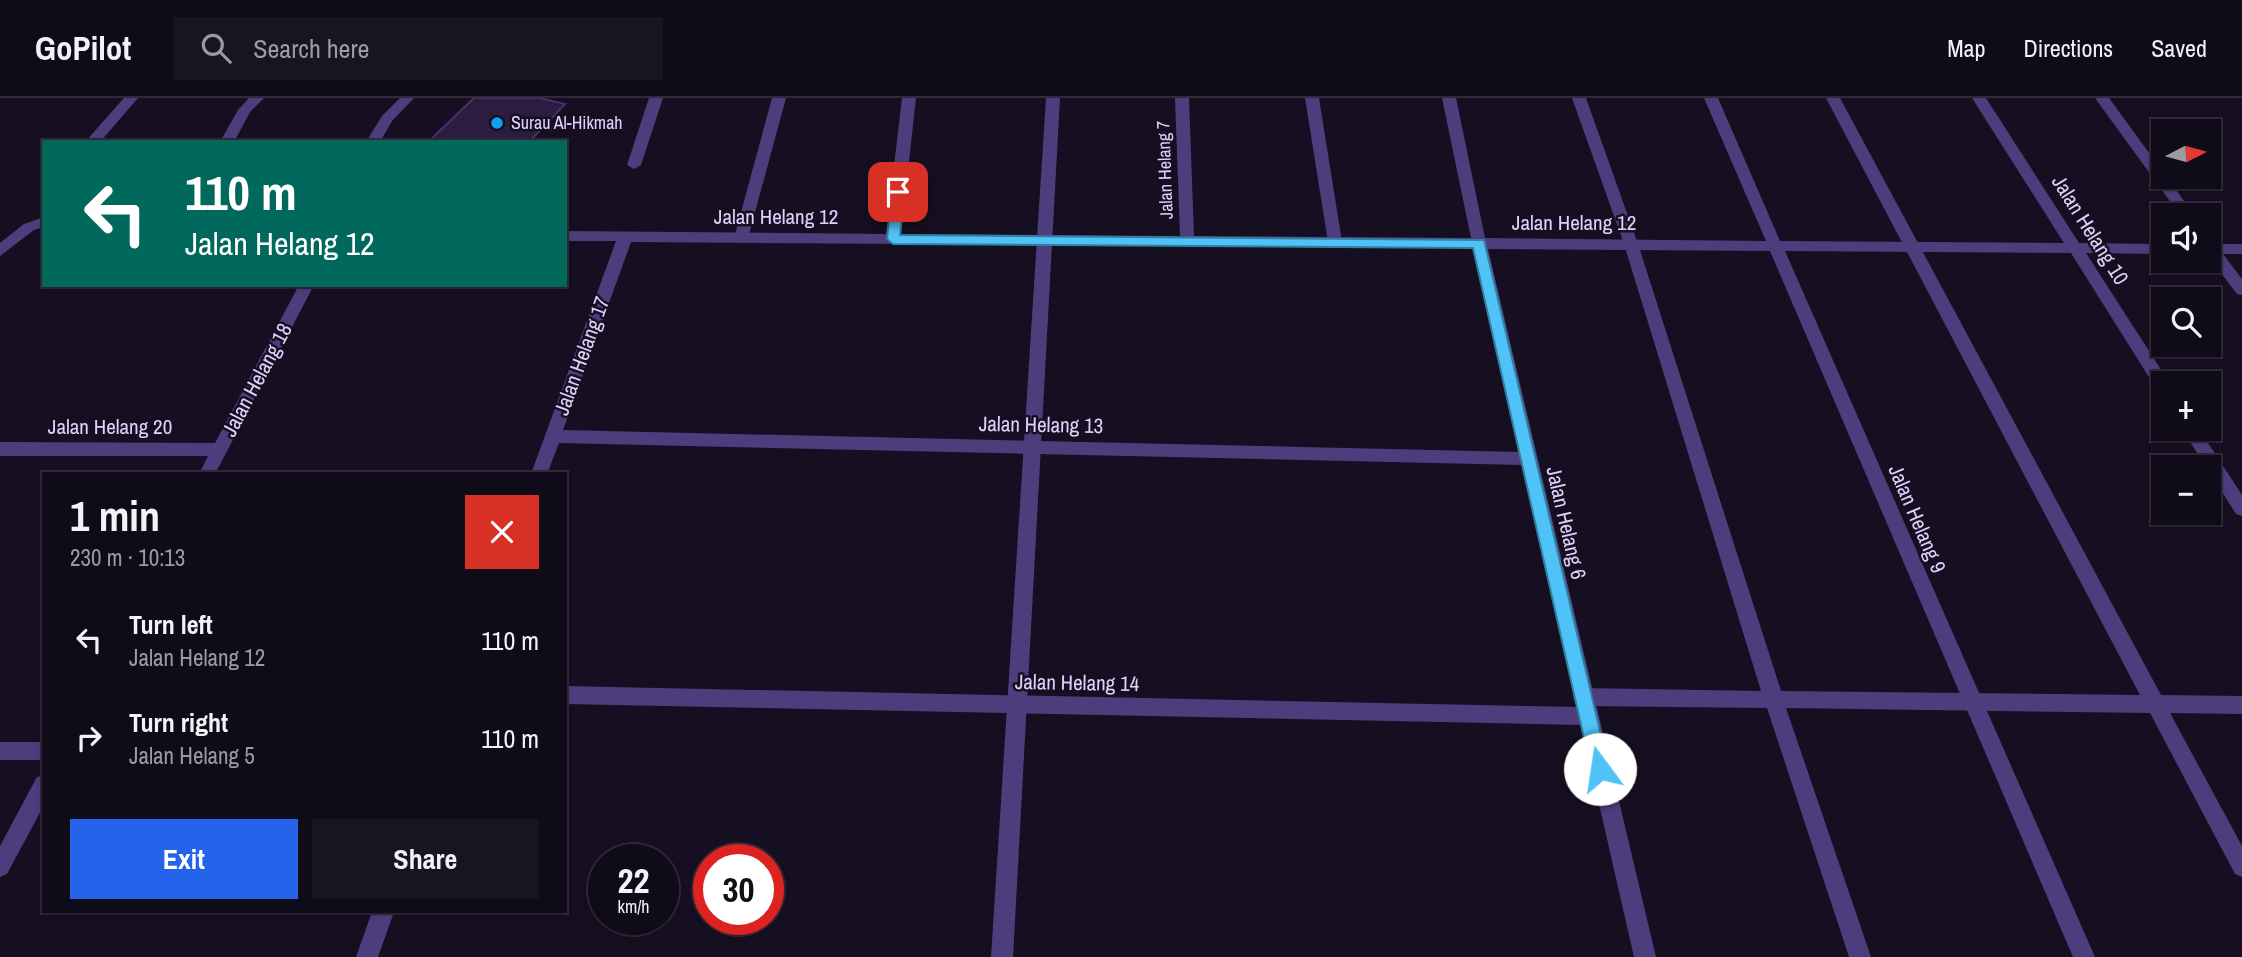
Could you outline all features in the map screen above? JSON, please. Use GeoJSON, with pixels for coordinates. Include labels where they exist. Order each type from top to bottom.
{"type":"FeatureCollection","features":[{"type":"Feature","properties":{"kind":"street"},"geometry":{"type":"LineString","coordinates":[[94,140],[131,98]]}},
{"type":"Feature","properties":{"kind":"street"},"geometry":{"type":"LineString","coordinates":[[228,140],[245,110],[257,98]]}},
{"type":"Feature","properties":{"kind":"street"},"geometry":{"type":"LineString","coordinates":[[374,140],[387,119],[407,98]]}},
{"type":"Feature","properties":{"kind":"street"},"geometry":{"type":"LineString","coordinates":[[634,165],[656,98]]}},
{"type":"Feature","properties":{"kind":"street"},"geometry":{"type":"LineString","coordinates":[[741,238],[779,98]]}},
{"type":"Feature","properties":{"kind":"street"},"geometry":{"type":"LineString","coordinates":[[893,239],[909,98]]}},
{"type":"Feature","properties":{"kind":"street"},"geometry":{"type":"LineString","coordinates":[[1002,957],[1053,98]]}},
{"type":"Feature","properties":{"kind":"street","name":"Jalan Helang 7"},"geometry":{"type":"LineString","coordinates":[[1182,98],[1187,241]]}},
{"type":"Feature","properties":{"kind":"street"},"geometry":{"type":"LineString","coordinates":[[1312,98],[1335,242]]}},
{"type":"Feature","properties":{"kind":"street","name":"Jalan Helang 6"},"geometry":{"type":"LineString","coordinates":[[1449,98],[1528,459],[1646,957]]}},
{"type":"Feature","properties":{"kind":"street"},"geometry":{"type":"LineString","coordinates":[[1579,98],[1631,244],[1774,700],[1860,957]]}},
{"type":"Feature","properties":{"kind":"street","name":"Jalan Helang 9"},"geometry":{"type":"LineString","coordinates":[[1711,98],[2084,957]]}},
{"type":"Feature","properties":{"kind":"street"},"geometry":{"type":"LineString","coordinates":[[1833,98],[2242,867]]}},
{"type":"Feature","properties":{"kind":"street","name":"Jalan Helang 10"},"geometry":{"type":"LineString","coordinates":[[1979,98],[2153,371]]}},
{"type":"Feature","properties":{"kind":"street"},"geometry":{"type":"LineString","coordinates":[[2102,98],[2178,203]]}},
{"type":"Feature","properties":{"kind":"street"},"geometry":{"type":"LineString","coordinates":[[0,251],[30,227],[42,223]]}},
{"type":"Feature","properties":{"kind":"street","name":"Jalan Helang 12"},"geometry":{"type":"LineString","coordinates":[[567,236],[2151,248]]}},
{"type":"Feature","properties":{"kind":"street","name":"Jalan Helang 17"},"geometry":{"type":"LineString","coordinates":[[541,472],[625,237]]}},
{"type":"Feature","properties":{"kind":"street"},"geometry":{"type":"LineString","coordinates":[[2221,248],[2242,249]]}},
{"type":"Feature","properties":{"kind":"street"},"geometry":{"type":"LineString","coordinates":[[2221,263],[2242,290]]}},
{"type":"Feature","properties":{"kind":"street","name":"Jalan Helang 18"},"geometry":{"type":"LineString","coordinates":[[208,472],[306,287]]}},
{"type":"Feature","properties":{"kind":"street","name":"Jalan Helang 13"},"geometry":{"type":"LineString","coordinates":[[553,436],[1528,459]]}},
{"type":"Feature","properties":{"kind":"street"},"geometry":{"type":"LineString","coordinates":[[2198,441],[2242,509]]}},
{"type":"Feature","properties":{"kind":"street","name":"Jalan Helang 20"},"geometry":{"type":"LineString","coordinates":[[0,449],[219,450]]}},
{"type":"Feature","properties":{"kind":"street","name":"Jalan Helang 14"},"geometry":{"type":"LineString","coordinates":[[567,695],[1019,704],[1585,706],[1774,700],[2242,705]]}},
{"type":"Feature","properties":{"kind":"street"},"geometry":{"type":"LineString","coordinates":[[0,751],[42,751]]}},
{"type":"Feature","properties":{"kind":"street"},"geometry":{"type":"LineString","coordinates":[[0,867],[42,788]]}},
{"type":"Feature","properties":{"kind":"street"},"geometry":{"type":"LineString","coordinates":[[367,957],[383,913]]}},
{"type":"Feature","properties":{"kind":"building","name":"Surau Al-Hikmah"},"geometry":{"type":"Polygon","coordinates":[[[474,98],[540,98],[565,104],[531,140],[430,140],[474,98]]]}},
{"type":"Feature","properties":{"kind":"place","name":"Surau Al-Hikmah"},"geometry":{"type":"Point","coordinates":[497,123]}},
{"type":"Feature","properties":{"kind":"route"},"geometry":{"type":"LineString","coordinates":[[898,192],[893,239],[1479,243],[1600,769]]}}]}
